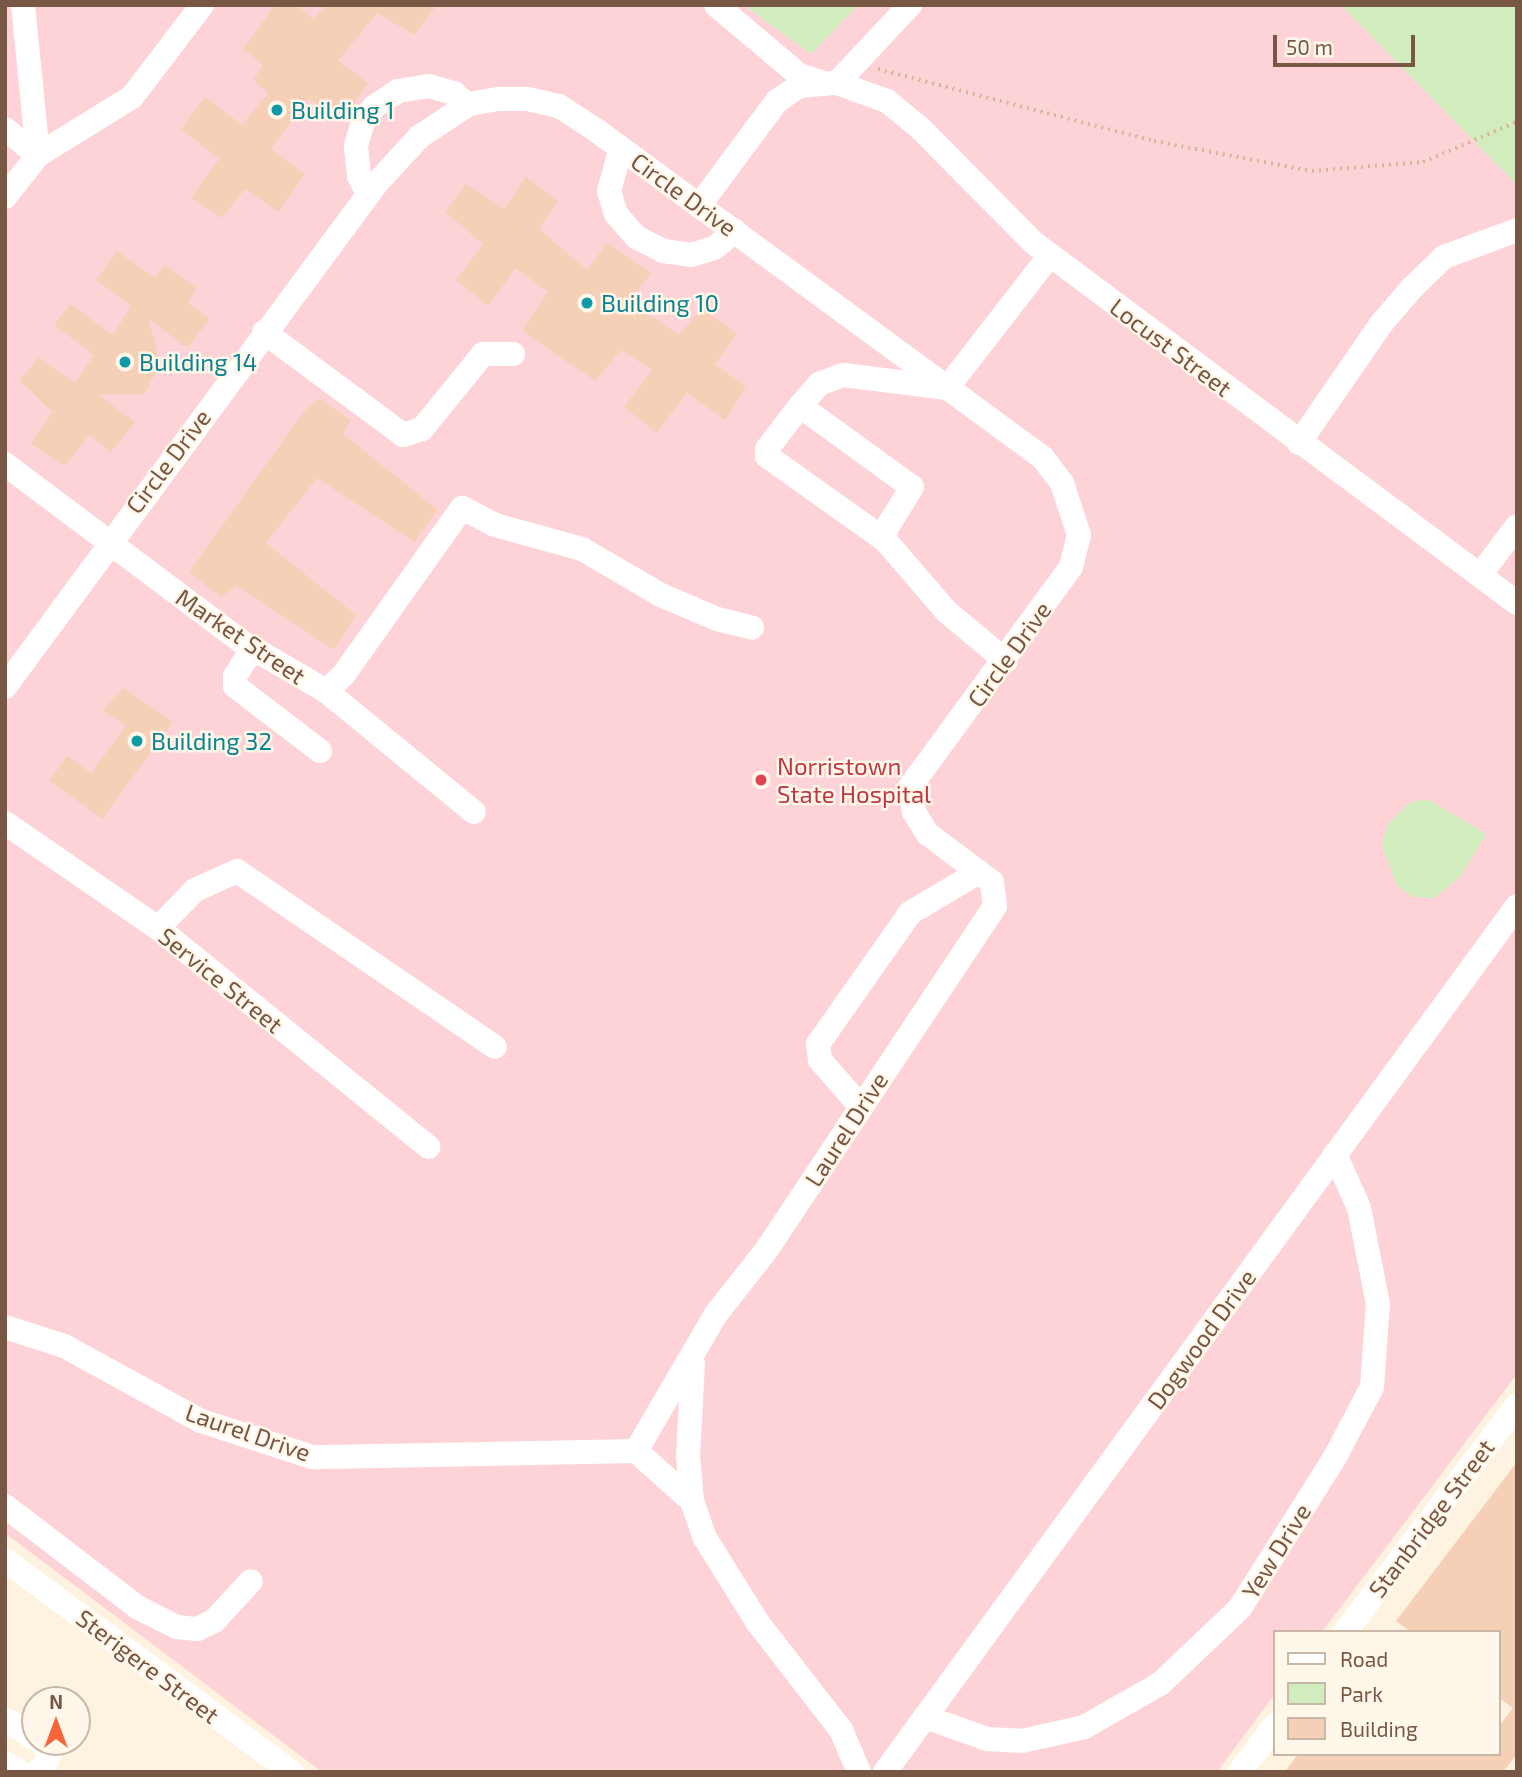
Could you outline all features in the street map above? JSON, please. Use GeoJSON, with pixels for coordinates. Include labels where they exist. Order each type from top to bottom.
{"type":"FeatureCollection","features":[{"type":"Feature","properties":{"kind":"street"},"geometry":{"type":"LineString","coordinates":[[23,5],[38,155]]}},
{"type":"Feature","properties":{"kind":"street"},"geometry":{"type":"LineString","coordinates":[[5,197],[38,155],[132,97],[202,5]]}},
{"type":"Feature","properties":{"kind":"street","name":"Locust Street"},"geometry":{"type":"LineString","coordinates":[[716,5],[799,75],[887,101],[920,128],[1050,256],[1517,603]]}},
{"type":"Feature","properties":{"kind":"street"},"geometry":{"type":"LineString","coordinates":[[699,206],[777,101],[799,86],[829,82],[856,63],[911,5]]}},
{"type":"Feature","properties":{"kind":"street"},"geometry":{"type":"LineString","coordinates":[[368,194],[359,176],[356,146],[364,118],[374,106],[398,91],[429,86],[454,93],[467,105]]}},
{"type":"Feature","properties":{"kind":"street","name":"Circle Drive"},"geometry":{"type":"LineString","coordinates":[[5,687],[107,542],[368,194],[419,137],[467,105],[528,99],[559,106],[621,148],[1043,458],[1062,483],[1079,535],[1072,567],[1006,661],[910,786],[914,812],[928,834],[992,882],[995,906]]}},
{"type":"Feature","properties":{"kind":"street"},"geometry":{"type":"LineString","coordinates":[[5,129],[38,155]]}},
{"type":"Feature","properties":{"kind":"street"},"geometry":{"type":"LineString","coordinates":[[621,148],[609,191],[616,214],[636,237],[663,251],[691,255],[714,248],[734,232]]}},
{"type":"Feature","properties":{"kind":"street"},"geometry":{"type":"LineString","coordinates":[[1299,443],[1381,324],[1412,288],[1444,257],[1517,230]]}},
{"type":"Feature","properties":{"kind":"street"},"geometry":{"type":"LineString","coordinates":[[1006,661],[946,611],[885,540],[767,456],[767,449],[819,384],[843,375],[947,388],[1050,256]]}},
{"type":"Feature","properties":{"kind":"street"},"geometry":{"type":"LineString","coordinates":[[264,332],[403,435],[422,429],[483,354],[513,354]]}},
{"type":"Feature","properties":{"kind":"street"},"geometry":{"type":"LineString","coordinates":[[800,406],[912,487],[886,529],[885,540]]}},
{"type":"Feature","properties":{"kind":"street","name":"Market Street"},"geometry":{"type":"LineString","coordinates":[[5,464],[258,652],[326,691],[474,812]]}},
{"type":"Feature","properties":{"kind":"street"},"geometry":{"type":"LineString","coordinates":[[326,691],[344,674],[462,508],[495,525],[582,549],[661,595],[717,619],[752,628]]}},
{"type":"Feature","properties":{"kind":"street"},"geometry":{"type":"LineString","coordinates":[[1480,575],[1517,526]]}},
{"type":"Feature","properties":{"kind":"street"},"geometry":{"type":"LineString","coordinates":[[258,652],[247,657],[235,676],[235,686],[320,751]]}},
{"type":"Feature","properties":{"kind":"street","name":"Service Street"},"geometry":{"type":"LineString","coordinates":[[5,823],[158,928],[428,1147]]}},
{"type":"Feature","properties":{"kind":"street"},"geometry":{"type":"LineString","coordinates":[[158,928],[195,890],[237,871],[495,1047]]}},
{"type":"Feature","properties":{"kind":"street"},"geometry":{"type":"LineString","coordinates":[[861,1107],[820,1060],[818,1044],[910,914],[979,872]]}},
{"type":"Feature","properties":{"kind":"street","name":"Laurel Drive"},"geometry":{"type":"LineString","coordinates":[[636,1451],[695,1350],[995,906]]}},
{"type":"Feature","properties":{"kind":"street","name":"Dogwood Drive"},"geometry":{"type":"LineString","coordinates":[[885,1772],[1517,906]]}},
{"type":"Feature","properties":{"kind":"street","name":"Yew Drive"},"geometry":{"type":"LineString","coordinates":[[925,1717],[987,1739],[1022,1741],[1084,1727],[1160,1684],[1240,1608],[1335,1457],[1372,1387],[1377,1304],[1359,1208],[1335,1154]]}},
{"type":"Feature","properties":{"kind":"street","name":"Laurel Drive"},"geometry":{"type":"LineString","coordinates":[[5,1326],[64,1346],[201,1421],[312,1457],[636,1451],[692,1501]]}},
{"type":"Feature","properties":{"kind":"street","name":"Laurel Drive"},"geometry":{"type":"LineString","coordinates":[[695,1350],[688,1393],[692,1501],[724,1571],[841,1730],[859,1772]]}},
{"type":"Feature","properties":{"kind":"street","name":"Stanbridge Street"},"geometry":{"type":"LineString","coordinates":[[1347,1630],[1517,1405]]}},
{"type":"Feature","properties":{"kind":"street"},"geometry":{"type":"LineString","coordinates":[[5,1506],[138,1607],[177,1627],[197,1629],[214,1621],[251,1581]]}},
{"type":"Feature","properties":{"kind":"street","name":"Sterigere Street"},"geometry":{"type":"LineString","coordinates":[[5,1560],[292,1772]]}},
{"type":"Feature","properties":{"kind":"street"},"geometry":{"type":"LineString","coordinates":[[5,1719],[21,1730]]}},
{"type":"Feature","properties":{"kind":"street"},"geometry":{"type":"LineString","coordinates":[[1240,1772],[1274,1725]]}},
{"type":"Feature","properties":{"kind":"street"},"geometry":{"type":"LineString","coordinates":[[37,1772],[46,1766],[49,1756]]}},
{"type":"Feature","properties":{"kind":"street"},"geometry":{"type":"LineString","coordinates":[[5,1763],[20,1772]]}},
{"type":"Feature","properties":{"kind":"path"},"geometry":{"type":"LineString","coordinates":[[856,63],[1154,141],[1312,171],[1423,162],[1517,122]]}},
{"type":"Feature","properties":{"kind":"shaded area","name":"Norristown State Hospital"},"geometry":{"type":"Polygon","coordinates":[[[5,5],[744,5],[811,54],[858,5],[1341,5],[1517,185],[1517,1374],[1324,1630],[1274,1630],[1274,1695],[1217,1772],[322,1772],[5,1533],[5,5]]]}},
{"type":"Feature","properties":{"kind":"green space"},"geometry":{"type":"Polygon","coordinates":[[[744,5],[858,5],[811,54],[744,5]]]}},
{"type":"Feature","properties":{"kind":"green space"},"geometry":{"type":"Polygon","coordinates":[[[1341,5],[1517,5],[1517,185],[1341,5]]]}},
{"type":"Feature","properties":{"kind":"green space"},"geometry":{"type":"Polygon","coordinates":[[[1431,801],[1486,834],[1461,876],[1434,898],[1412,897],[1396,884],[1382,845],[1388,824],[1409,803],[1431,801]]]}},
{"type":"Feature","properties":{"kind":"building","name":"Building 1"},"geometry":{"type":"Polygon","coordinates":[[[275,5],[296,5],[314,19],[326,5],[437,5],[414,35],[377,13],[338,61],[368,83],[341,121],[308,99],[271,149],[305,174],[278,212],[245,189],[222,218],[191,198],[219,159],[181,129],[205,97],[242,125],[268,93],[253,80],[263,65],[243,49],[275,5]]]}},
{"type":"Feature","properties":{"kind":"building","name":"Building 10"},"geometry":{"type":"Polygon","coordinates":[[[526,177],[558,201],[539,229],[587,270],[607,243],[651,273],[630,301],[679,335],[702,308],[737,334],[715,364],[746,387],[725,420],[687,393],[656,433],[624,407],[652,370],[621,350],[595,381],[522,331],[548,292],[516,268],[488,306],[456,280],[483,244],[445,212],[466,184],[504,209],[526,177]]]}},
{"type":"Feature","properties":{"kind":"building","name":"Building 14"},"geometry":{"type":"Polygon","coordinates":[[[117,251],[155,278],[164,265],[197,288],[188,303],[210,319],[187,348],[149,319],[160,366],[143,395],[97,394],[135,422],[111,452],[89,435],[65,466],[31,444],[52,412],[20,381],[38,357],[75,383],[94,355],[54,325],[70,304],[113,335],[131,306],[96,280],[117,251]]]}},
{"type":"Feature","properties":{"kind":"building"},"geometry":{"type":"Polygon","coordinates":[[[320,399],[351,420],[343,434],[438,510],[414,542],[317,478],[266,543],[356,615],[334,650],[237,586],[221,597],[189,572],[305,410],[320,399]]]}},
{"type":"Feature","properties":{"kind":"building","name":"Building 32"},"geometry":{"type":"Polygon","coordinates":[[[123,688],[173,722],[102,819],[49,780],[68,756],[91,773],[126,726],[102,710],[123,688]]]}},
{"type":"Feature","properties":{"kind":"building"},"geometry":{"type":"Polygon","coordinates":[[[1517,1462],[1517,1754],[1503,1772],[1285,1772],[1297,1756],[1501,1756],[1501,1723],[1513,1708],[1501,1699],[1501,1630],[1408,1630],[1396,1621],[1517,1462]]]}},
{"type":"Feature","properties":{"kind":"place","name":"Building 1"},"geometry":{"type":"Point","coordinates":[277,110]}},
{"type":"Feature","properties":{"kind":"place","name":"Building 10"},"geometry":{"type":"Point","coordinates":[587,303]}},
{"type":"Feature","properties":{"kind":"place","name":"Building 14"},"geometry":{"type":"Point","coordinates":[125,362]}},
{"type":"Feature","properties":{"kind":"place","name":"Building 32"},"geometry":{"type":"Point","coordinates":[137,741]}},
{"type":"Feature","properties":{"kind":"place","name":"Norristown State Hospital"},"geometry":{"type":"Point","coordinates":[761,780]}}]}
